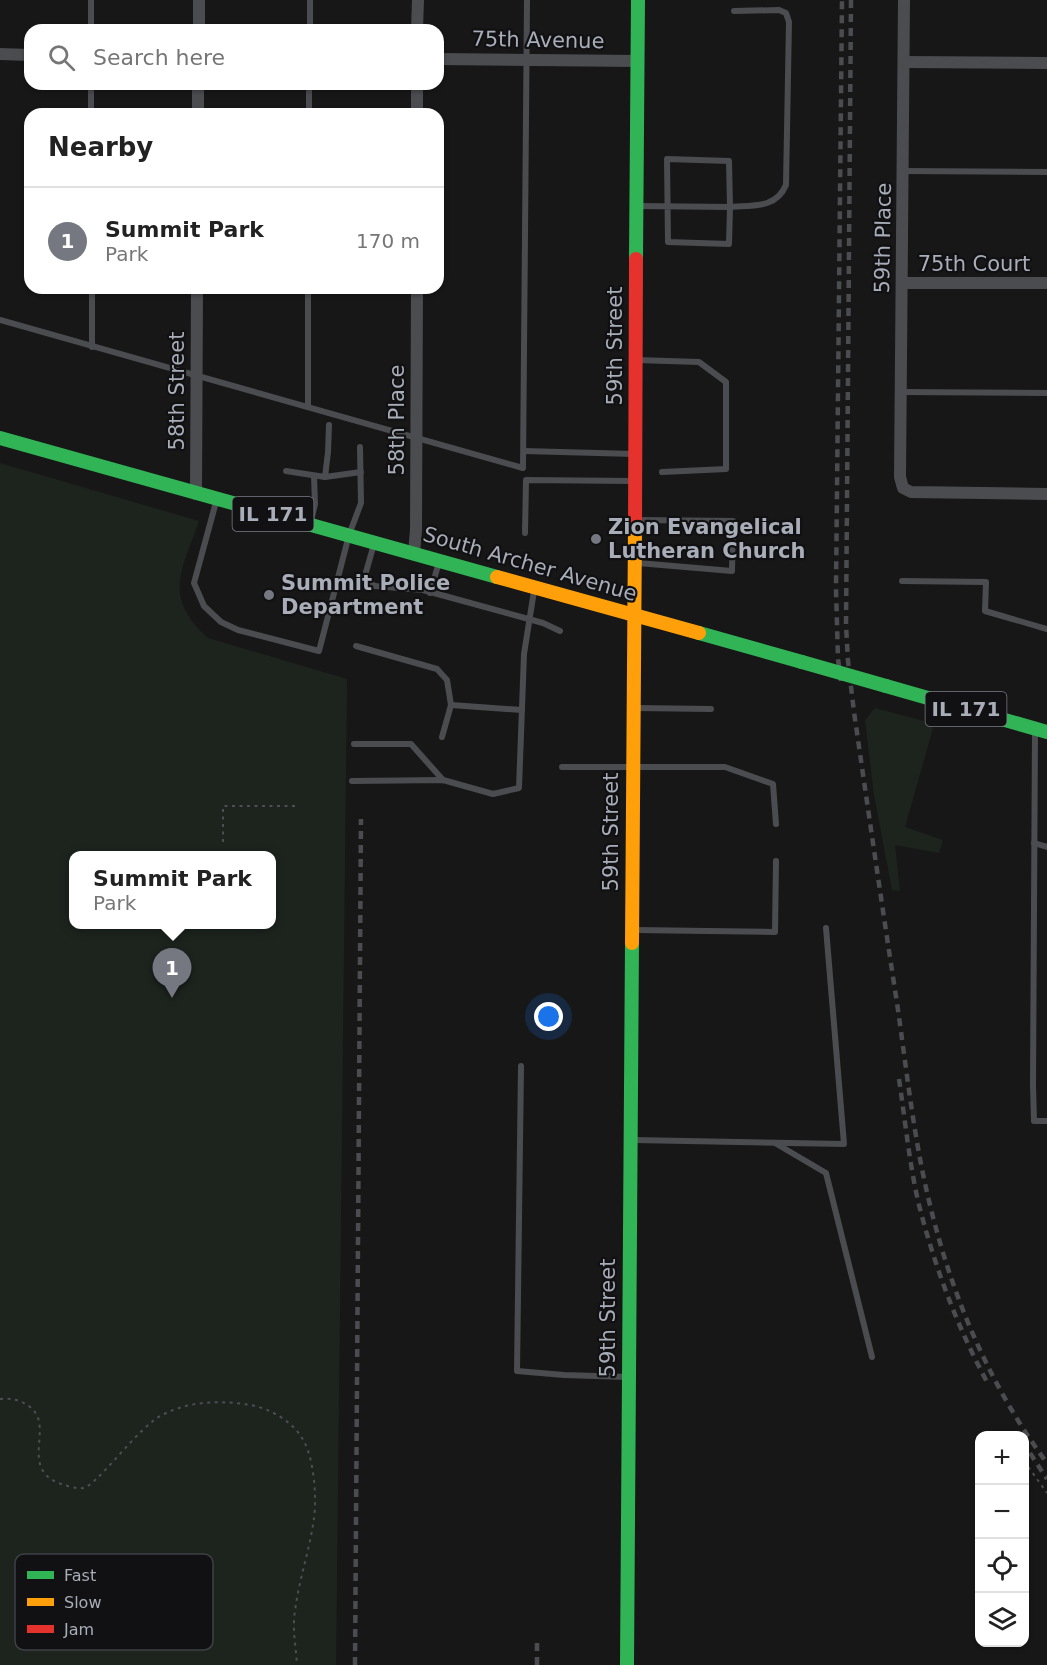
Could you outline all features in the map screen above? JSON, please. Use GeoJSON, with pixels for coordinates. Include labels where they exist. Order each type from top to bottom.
{"type":"FeatureCollection","features":[{"type":"Feature","properties":{"kind":"street"},"geometry":{"type":"LineString","coordinates":[[198,24],[199,0]]}},
{"type":"Feature","properties":{"kind":"street"},"geometry":{"type":"LineString","coordinates":[[417,24],[418,0]]}},
{"type":"Feature","properties":{"kind":"street","name":"59th Street"},"geometry":{"type":"LineString","coordinates":[[627,1665],[638,0]]}},
{"type":"Feature","properties":{"kind":"street","name":"59th Place"},"geometry":{"type":"LineString","coordinates":[[904,0],[900,477],[903,488],[911,492],[1047,494]]}},
{"type":"Feature","properties":{"kind":"street"},"geometry":{"type":"LineString","coordinates":[[0,54],[24,54]]}},
{"type":"Feature","properties":{"kind":"street","name":"75th Avenue"},"geometry":{"type":"LineString","coordinates":[[444,59],[638,61]]}},
{"type":"Feature","properties":{"kind":"street"},"geometry":{"type":"LineString","coordinates":[[904,62],[1047,63]]}},
{"type":"Feature","properties":{"kind":"street"},"geometry":{"type":"LineString","coordinates":[[198,90],[198,108]]}},
{"type":"Feature","properties":{"kind":"street"},"geometry":{"type":"LineString","coordinates":[[417,90],[417,108]]}},
{"type":"Feature","properties":{"kind":"street","name":"75th Court"},"geometry":{"type":"LineString","coordinates":[[902,283],[1047,283]]}},
{"type":"Feature","properties":{"kind":"street","name":"58th Street"},"geometry":{"type":"LineString","coordinates":[[196,494],[197,294]]}},
{"type":"Feature","properties":{"kind":"street","name":"58th Place"},"geometry":{"type":"LineString","coordinates":[[414,553],[417,294]]}},
{"type":"Feature","properties":{"kind":"street","name":"South Archer Avenue"},"geometry":{"type":"LineString","coordinates":[[0,438],[1041,730]]}},
{"type":"Feature","properties":{"kind":"lane"},"geometry":{"type":"LineString","coordinates":[[91,0],[91,24]]}},
{"type":"Feature","properties":{"kind":"lane"},"geometry":{"type":"LineString","coordinates":[[309,24],[310,0]]}},
{"type":"Feature","properties":{"kind":"lane"},"geometry":{"type":"LineString","coordinates":[[0,320],[523,468],[527,0]]}},
{"type":"Feature","properties":{"kind":"lane"},"geometry":{"type":"LineString","coordinates":[[637,206],[730,207],[775,202],[782,196],[786,186],[789,22],[786,14],[779,10],[734,11]]}},
{"type":"Feature","properties":{"kind":"lane"},"geometry":{"type":"LineString","coordinates":[[91,90],[91,108]]}},
{"type":"Feature","properties":{"kind":"lane"},"geometry":{"type":"LineString","coordinates":[[309,90],[309,108]]}},
{"type":"Feature","properties":{"kind":"lane"},"geometry":{"type":"LineString","coordinates":[[668,159],[729,161],[730,207],[729,244],[668,242],[668,159]]}},
{"type":"Feature","properties":{"kind":"lane"},"geometry":{"type":"LineString","coordinates":[[903,171],[1047,172]]}},
{"type":"Feature","properties":{"kind":"lane"},"geometry":{"type":"LineString","coordinates":[[92,294],[92,347]]}},
{"type":"Feature","properties":{"kind":"lane"},"geometry":{"type":"LineString","coordinates":[[308,294],[308,407]]}},
{"type":"Feature","properties":{"kind":"lane"},"geometry":{"type":"LineString","coordinates":[[636,360],[699,362],[726,382],[726,469],[662,472]]}},
{"type":"Feature","properties":{"kind":"lane"},"geometry":{"type":"LineString","coordinates":[[901,392],[1047,393]]}},
{"type":"Feature","properties":{"kind":"lane"},"geometry":{"type":"LineString","coordinates":[[325,477],[329,425]]}},
{"type":"Feature","properties":{"kind":"lane"},"geometry":{"type":"LineString","coordinates":[[217,499],[194,583],[204,606],[221,622],[238,630],[319,651],[349,535],[361,502],[360,447]]}},
{"type":"Feature","properties":{"kind":"lane"},"geometry":{"type":"LineString","coordinates":[[524,451],[635,454]]}},
{"type":"Feature","properties":{"kind":"lane"},"geometry":{"type":"LineString","coordinates":[[286,471],[325,477],[361,472]]}},
{"type":"Feature","properties":{"kind":"lane"},"geometry":{"type":"LineString","coordinates":[[310,524],[315,504],[314,476]]}},
{"type":"Feature","properties":{"kind":"lane"},"geometry":{"type":"LineString","coordinates":[[525,533],[526,480],[635,481]]}},
{"type":"Feature","properties":{"kind":"lane"},"geometry":{"type":"LineString","coordinates":[[634,520],[733,521],[732,571],[634,563]]}},
{"type":"Feature","properties":{"kind":"lane"},"geometry":{"type":"LineString","coordinates":[[374,542],[366,572],[367,582],[375,586],[423,590],[560,631]]}},
{"type":"Feature","properties":{"kind":"lane"},"geometry":{"type":"LineString","coordinates":[[430,593],[439,560]]}},
{"type":"Feature","properties":{"kind":"lane"},"geometry":{"type":"LineString","coordinates":[[902,581],[986,582],[985,611],[1047,629]]}},
{"type":"Feature","properties":{"kind":"lane"},"geometry":{"type":"LineString","coordinates":[[352,781],[443,780],[493,794],[519,788],[524,654],[534,587]]}},
{"type":"Feature","properties":{"kind":"lane"},"geometry":{"type":"LineString","coordinates":[[356,646],[436,669],[447,680],[451,705],[442,736]]}},
{"type":"Feature","properties":{"kind":"lane"},"geometry":{"type":"LineString","coordinates":[[451,705],[522,710]]}},
{"type":"Feature","properties":{"kind":"lane"},"geometry":{"type":"LineString","coordinates":[[633,708],[711,709]]}},
{"type":"Feature","properties":{"kind":"lane"},"geometry":{"type":"LineString","coordinates":[[1041,730],[1034,843],[1034,1121],[1047,1121]]}},
{"type":"Feature","properties":{"kind":"lane"},"geometry":{"type":"LineString","coordinates":[[354,744],[411,744],[443,780]]}},
{"type":"Feature","properties":{"kind":"lane"},"geometry":{"type":"LineString","coordinates":[[562,767],[725,767],[773,784],[776,824]]}},
{"type":"Feature","properties":{"kind":"lane"},"geometry":{"type":"LineString","coordinates":[[1034,843],[1047,847]]}},
{"type":"Feature","properties":{"kind":"lane"},"geometry":{"type":"LineString","coordinates":[[632,930],[775,932],[776,861]]}},
{"type":"Feature","properties":{"kind":"lane"},"geometry":{"type":"LineString","coordinates":[[630,1140],[844,1144],[826,928]]}},
{"type":"Feature","properties":{"kind":"lane"},"geometry":{"type":"LineString","coordinates":[[521,1066],[517,1371],[628,1377]]}},
{"type":"Feature","properties":{"kind":"lane"},"geometry":{"type":"LineString","coordinates":[[775,1143],[826,1173],[872,1357]]}},
{"type":"Feature","properties":{"kind":"path"},"geometry":{"type":"LineString","coordinates":[[224,842],[223,806],[297,806]]}},
{"type":"Feature","properties":{"kind":"path"},"geometry":{"type":"LineString","coordinates":[[0,1399],[9,1398],[23,1402],[34,1410],[40,1432],[42,1470],[49,1479],[82,1489],[90,1486],[99,1477],[139,1432],[157,1417],[173,1409],[198,1402],[237,1403],[262,1407],[289,1424],[303,1438],[309,1455],[315,1498],[312,1532],[294,1614],[297,1665]]}},
{"type":"Feature","properties":{"kind":"path"},"geometry":{"type":"LineString","coordinates":[[1029,1468],[1047,1492]]}},
{"type":"Feature","properties":{"kind":"shaded area"},"geometry":{"type":"Polygon","coordinates":[[[0,463],[199,521],[182,569],[180,596],[194,623],[208,638],[347,679],[336,1665],[0,1665],[0,463]]]}},
{"type":"Feature","properties":{"kind":"shaded area"},"geometry":{"type":"Polygon","coordinates":[[[875,708],[924,721],[933,728],[905,827],[943,840],[939,853],[895,845],[900,891],[892,890],[874,795],[865,720],[875,708]]]}},
{"type":"Feature","properties":{"kind":"railway"},"geometry":{"type":"LineString","coordinates":[[841,681],[838,659],[836,589],[842,0]]}},
{"type":"Feature","properties":{"kind":"railway"},"geometry":{"type":"LineString","coordinates":[[851,0],[846,625],[854,712],[911,1107],[931,1209],[951,1276],[976,1342],[1008,1404],[1047,1463]]}},
{"type":"Feature","properties":{"kind":"railway"},"geometry":{"type":"LineString","coordinates":[[355,1665],[361,819]]}},
{"type":"Feature","properties":{"kind":"railway"},"geometry":{"type":"LineString","coordinates":[[899,1079],[912,1171],[924,1225],[956,1316],[987,1382]]}},
{"type":"Feature","properties":{"kind":"railway"},"geometry":{"type":"LineString","coordinates":[[1030,1453],[1047,1479]]}},
{"type":"Feature","properties":{"kind":"railway"},"geometry":{"type":"LineString","coordinates":[[537,1638],[537,1665]]}},
{"type":"Feature","properties":{"kind":"traffic: fast"},"geometry":{"type":"LineString","coordinates":[[636,259],[638,0]]}},
{"type":"Feature","properties":{"kind":"traffic: fast"},"geometry":{"type":"LineString","coordinates":[[0,438],[497,577]]}},
{"type":"Feature","properties":{"kind":"traffic: fast"},"geometry":{"type":"LineString","coordinates":[[699,633],[802,662]]}},
{"type":"Feature","properties":{"kind":"traffic: fast"},"geometry":{"type":"LineString","coordinates":[[802,662],[886,686]]}},
{"type":"Feature","properties":{"kind":"traffic: fast"},"geometry":{"type":"LineString","coordinates":[[886,686],[1047,732]]}},
{"type":"Feature","properties":{"kind":"traffic: fast"},"geometry":{"type":"LineString","coordinates":[[627,1665],[632,943]]}},
{"type":"Feature","properties":{"kind":"traffic: slow"},"geometry":{"type":"LineString","coordinates":[[632,943],[635,528]]}},
{"type":"Feature","properties":{"kind":"traffic: slow"},"geometry":{"type":"LineString","coordinates":[[497,577],[699,633]]}},
{"type":"Feature","properties":{"kind":"traffic: jam"},"geometry":{"type":"LineString","coordinates":[[635,528],[636,259]]}},
{"type":"Feature","properties":{"kind":"place","name":"Zion Evangelical Lutheran Church"},"geometry":{"type":"Point","coordinates":[596,539]}},
{"type":"Feature","properties":{"kind":"place","name":"Summit Police Department"},"geometry":{"type":"Point","coordinates":[269,595]}},
{"type":"Feature","properties":{"kind":"place","name":"Summit Park"},"geometry":{"type":"Point","coordinates":[172,998]}}]}
